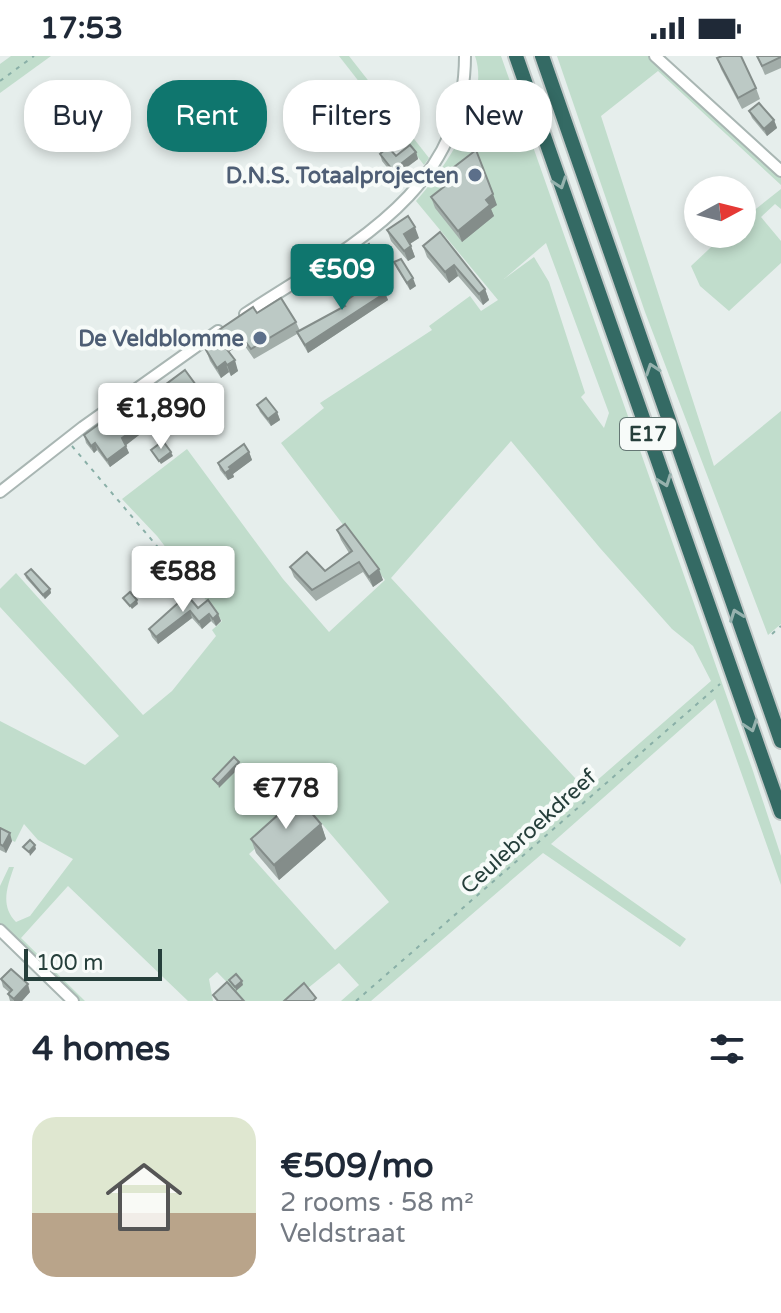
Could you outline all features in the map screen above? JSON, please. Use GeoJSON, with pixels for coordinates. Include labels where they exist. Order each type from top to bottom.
{"type":"FeatureCollection","features":[{"type":"Feature","properties":{"kind":"highway","name":"E17"},"geometry":{"type":"LineString","coordinates":[[516,56],[781,812]]}},
{"type":"Feature","properties":{"kind":"highway","name":"E17"},"geometry":{"type":"LineString","coordinates":[[542,56],[781,741]]}},
{"type":"Feature","properties":{"kind":"street"},"geometry":{"type":"LineString","coordinates":[[0,492],[66,439],[179,357],[350,245],[406,202],[438,159],[457,119],[465,56]]}},
{"type":"Feature","properties":{"kind":"street"},"geometry":{"type":"LineString","coordinates":[[655,56],[781,171]]}},
{"type":"Feature","properties":{"kind":"street"},"geometry":{"type":"LineString","coordinates":[[0,930],[73,1001]]}},
{"type":"Feature","properties":{"kind":"path"},"geometry":{"type":"LineString","coordinates":[[0,81],[34,56]]}},
{"type":"Feature","properties":{"kind":"path"},"geometry":{"type":"LineString","coordinates":[[66,439],[162,552]]}},
{"type":"Feature","properties":{"kind":"path"},"geometry":{"type":"LineString","coordinates":[[772,634],[781,626]]}},
{"type":"Feature","properties":{"kind":"path","name":"Ceulebroekdreef"},"geometry":{"type":"LineString","coordinates":[[356,1001],[720,684]]}},
{"type":"Feature","properties":{"kind":"green space"},"geometry":{"type":"Polygon","coordinates":[[[11,56],[51,56],[0,93],[0,64],[11,56]]]}},
{"type":"Feature","properties":{"kind":"green space"},"geometry":{"type":"Polygon","coordinates":[[[339,56],[349,56],[368,80],[358,80],[339,56]]]}},
{"type":"Feature","properties":{"kind":"green space"},"geometry":{"type":"Polygon","coordinates":[[[475,56],[501,56],[509,80],[478,80],[475,56]]]}},
{"type":"Feature","properties":{"kind":"green space"},"geometry":{"type":"Polygon","coordinates":[[[557,56],[650,56],[781,177],[781,185],[658,71],[601,116],[714,466],[781,411],[781,624],[768,635],[645,312],[557,56]]]}},
{"type":"Feature","properties":{"kind":"green space"},"geometry":{"type":"Polygon","coordinates":[[[420,147],[429,158],[424,165],[414,152],[420,152],[420,147]]]}},
{"type":"Feature","properties":{"kind":"green space"},"geometry":{"type":"Polygon","coordinates":[[[535,152],[753,771],[781,856],[781,885],[715,699],[551,844],[686,939],[680,947],[543,853],[371,1001],[341,1001],[359,985],[339,963],[292,1001],[245,1001],[217,972],[209,979],[213,1001],[188,1001],[68,886],[21,938],[85,1001],[77,1001],[0,925],[0,886],[9,867],[14,867],[6,903],[16,922],[30,916],[73,859],[38,840],[24,824],[15,842],[0,834],[0,721],[85,765],[119,736],[0,607],[0,589],[16,573],[143,715],[172,691],[216,636],[212,630],[222,621],[157,536],[122,499],[187,449],[283,579],[329,632],[385,580],[281,443],[324,408],[320,403],[432,330],[429,326],[470,296],[481,311],[498,300],[416,201],[452,153],[535,152]],[[546,243],[504,279],[534,257],[549,282],[585,393],[581,397],[604,428],[609,413],[546,243]],[[511,441],[391,578],[586,790],[711,681],[693,646],[672,629],[600,548],[511,441]],[[305,804],[249,854],[335,950],[389,902],[305,804]]]}},
{"type":"Feature","properties":{"kind":"green space"},"geometry":{"type":"Polygon","coordinates":[[[781,189],[781,209],[775,204],[761,217],[781,241],[781,263],[729,311],[700,286],[691,266],[710,248],[756,248],[756,209],[781,189]]]}},
{"type":"Feature","properties":{"kind":"building"},"geometry":{"type":"Polygon","coordinates":[[[741,56],[756,88],[738,98],[717,58],[741,56]]]}},
{"type":"Feature","properties":{"kind":"building"},"geometry":{"type":"Polygon","coordinates":[[[757,56],[781,56],[781,57],[762,66],[757,56]]]}},
{"type":"Feature","properties":{"kind":"building"},"geometry":{"type":"Polygon","coordinates":[[[759,103],[774,120],[764,129],[749,111],[759,103]]]}},
{"type":"Feature","properties":{"kind":"building"},"geometry":{"type":"Polygon","coordinates":[[[392,152],[396,156],[401,152],[416,152],[402,163],[407,171],[399,178],[380,154],[392,152]]]}},
{"type":"Feature","properties":{"kind":"building"},"geometry":{"type":"Polygon","coordinates":[[[477,152],[493,194],[486,200],[490,205],[458,231],[431,197],[450,182],[445,174],[477,152]]]}},
{"type":"Feature","properties":{"kind":"building"},"geometry":{"type":"Polygon","coordinates":[[[408,216],[415,227],[404,234],[411,246],[404,251],[387,230],[408,216]]]}},
{"type":"Feature","properties":{"kind":"building"},"geometry":{"type":"Polygon","coordinates":[[[440,232],[485,289],[479,294],[454,265],[445,272],[423,246],[440,232]]]}},
{"type":"Feature","properties":{"kind":"building"},"geometry":{"type":"Polygon","coordinates":[[[369,244],[385,268],[370,278],[355,254],[369,244]]]}},
{"type":"Feature","properties":{"kind":"building"},"geometry":{"type":"Polygon","coordinates":[[[401,259],[413,278],[407,283],[394,262],[401,259]]]}},
{"type":"Feature","properties":{"kind":"building"},"geometry":{"type":"Polygon","coordinates":[[[377,280],[385,293],[305,345],[297,332],[345,306],[342,303],[377,280]]]}},
{"type":"Feature","properties":{"kind":"building"},"geometry":{"type":"Polygon","coordinates":[[[281,298],[296,322],[251,349],[238,332],[222,343],[235,360],[217,368],[206,350],[213,345],[207,338],[253,307],[257,313],[281,298]]]}},
{"type":"Feature","properties":{"kind":"building"},"geometry":{"type":"Polygon","coordinates":[[[185,370],[204,396],[194,403],[189,396],[173,407],[178,413],[159,431],[150,418],[122,438],[126,446],[107,460],[95,443],[91,446],[84,435],[150,387],[154,393],[185,370]]]}},
{"type":"Feature","properties":{"kind":"building"},"geometry":{"type":"Polygon","coordinates":[[[266,398],[277,412],[268,419],[257,405],[266,398]]]}},
{"type":"Feature","properties":{"kind":"building"},"geometry":{"type":"Polygon","coordinates":[[[163,441],[171,452],[159,461],[151,450],[163,441]]]}},
{"type":"Feature","properties":{"kind":"building"},"geometry":{"type":"Polygon","coordinates":[[[244,444],[249,452],[225,473],[218,463],[244,444]]]}},
{"type":"Feature","properties":{"kind":"building"},"geometry":{"type":"Polygon","coordinates":[[[345,524],[379,569],[369,577],[359,562],[312,590],[290,567],[307,552],[325,571],[352,551],[337,530],[345,524]]]}},
{"type":"Feature","properties":{"kind":"building"},"geometry":{"type":"Polygon","coordinates":[[[31,569],[50,589],[43,595],[25,574],[31,569]]]}},
{"type":"Feature","properties":{"kind":"building"},"geometry":{"type":"Polygon","coordinates":[[[130,592],[137,600],[130,606],[123,598],[130,592]]]}},
{"type":"Feature","properties":{"kind":"building"},"geometry":{"type":"Polygon","coordinates":[[[187,595],[198,608],[208,600],[218,614],[213,619],[209,614],[199,622],[190,611],[156,637],[149,629],[187,595]]]}},
{"type":"Feature","properties":{"kind":"building"},"geometry":{"type":"Polygon","coordinates":[[[234,757],[239,762],[218,784],[213,779],[234,757]]]}},
{"type":"Feature","properties":{"kind":"building"},"geometry":{"type":"Polygon","coordinates":[[[298,797],[321,824],[274,865],[251,839],[298,797]]]}},
{"type":"Feature","properties":{"kind":"building"},"geometry":{"type":"Polygon","coordinates":[[[0,828],[10,833],[3,846],[0,844],[0,828]]]}},
{"type":"Feature","properties":{"kind":"building"},"geometry":{"type":"Polygon","coordinates":[[[30,840],[35,845],[29,852],[23,847],[30,840]]]}},
{"type":"Feature","properties":{"kind":"building"},"geometry":{"type":"Polygon","coordinates":[[[11,969],[28,984],[14,999],[8,994],[12,990],[1,979],[11,969]]]}},
{"type":"Feature","properties":{"kind":"building"},"geometry":{"type":"Polygon","coordinates":[[[236,974],[242,981],[235,987],[229,980],[236,974]]]}},
{"type":"Feature","properties":{"kind":"building"},"geometry":{"type":"Polygon","coordinates":[[[227,982],[244,1001],[218,1001],[213,995],[227,982]]]}},
{"type":"Feature","properties":{"kind":"building"},"geometry":{"type":"Polygon","coordinates":[[[304,983],[316,998],[313,1001],[284,1001],[304,983]]]}},
{"type":"Feature","properties":{"kind":"place","name":"D.N.S. Totaalprojecten"},"geometry":{"type":"Point","coordinates":[475,175]}},
{"type":"Feature","properties":{"kind":"place","name":"De Veldblomme"},"geometry":{"type":"Point","coordinates":[260,338]}}]}
